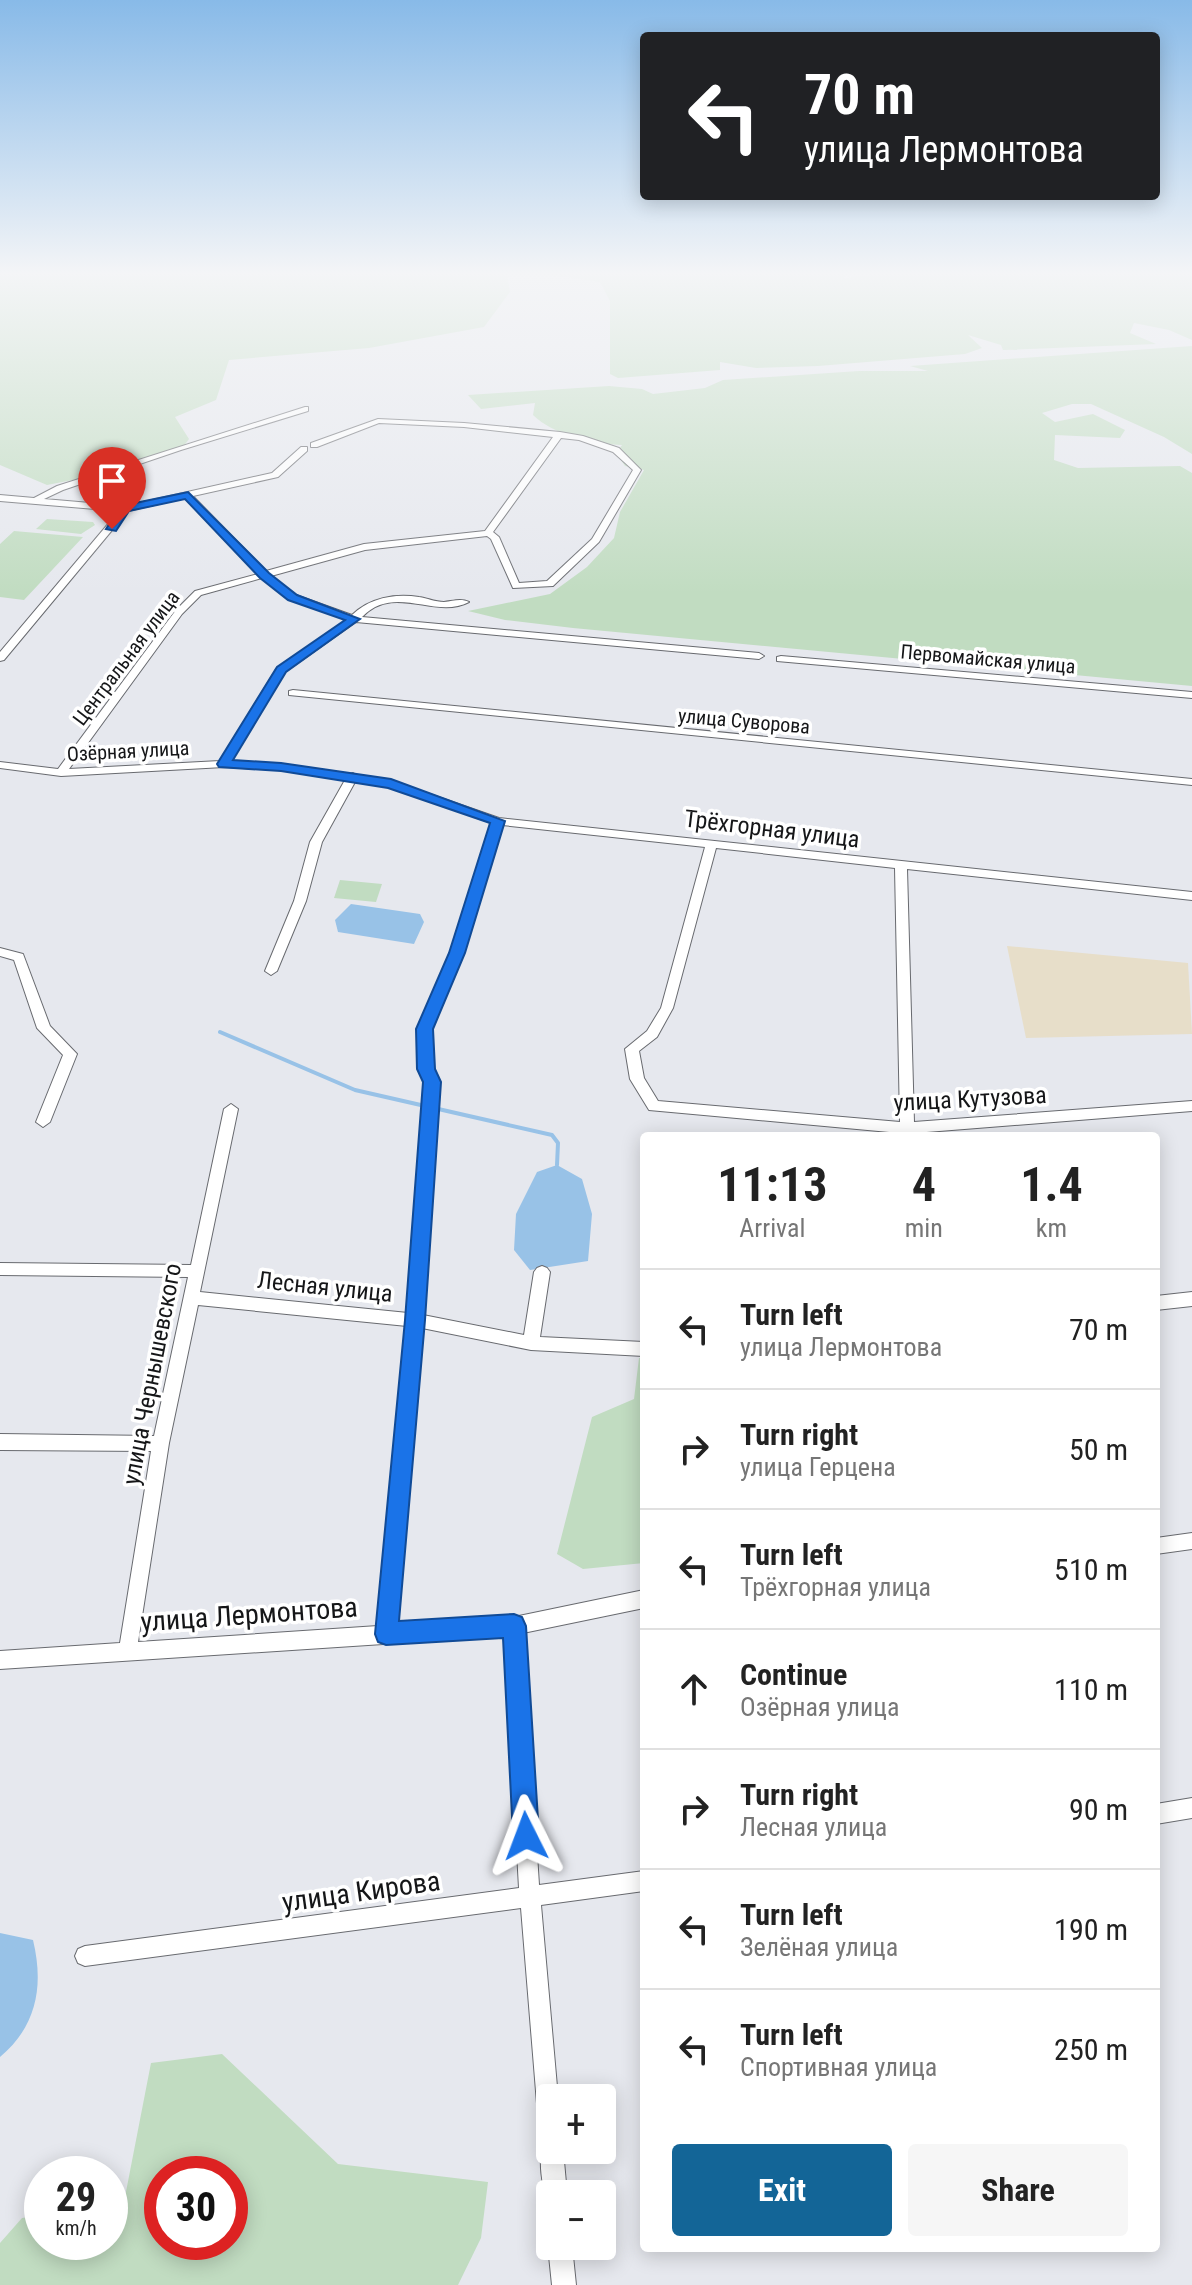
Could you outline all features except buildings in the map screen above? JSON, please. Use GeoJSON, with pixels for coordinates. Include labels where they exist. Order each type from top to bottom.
{"type":"FeatureCollection","features":[{"type":"Feature","properties":{"kind":"street"},"geometry":{"type":"LineString","coordinates":[[34,502],[54,488],[94,478],[203,439],[305,409]]}},
{"type":"Feature","properties":{"kind":"street"},"geometry":{"type":"LineString","coordinates":[[0,498],[125,509],[275,475],[309,447],[378,421],[560,434],[616,450],[637,470],[596,540],[550,584],[516,586],[495,537],[488,533],[560,434]]}},
{"type":"Feature","properties":{"kind":"street"},"geometry":{"type":"LineString","coordinates":[[188,496],[265,576],[293,597],[354,619],[759,656]]}},
{"type":"Feature","properties":{"kind":"street"},"geometry":{"type":"LineString","coordinates":[[0,658],[112,529],[125,509]]}},
{"type":"Feature","properties":{"kind":"street","name":"Центральная улица"},"geometry":{"type":"LineString","coordinates":[[61,773],[198,593],[364,547],[488,533]]}},
{"type":"Feature","properties":{"kind":"street"},"geometry":{"type":"LineString","coordinates":[[224,764],[281,670],[365,608],[390,599],[416,599],[441,605],[464,602]]}},
{"type":"Feature","properties":{"kind":"street","name":"Первомайская улица"},"geometry":{"type":"LineString","coordinates":[[781,659],[1192,695]]}},
{"type":"Feature","properties":{"kind":"street","name":"улица Суворова"},"geometry":{"type":"LineString","coordinates":[[293,693],[1192,782]]}},
{"type":"Feature","properties":{"kind":"street","name":"Озёрная улица"},"geometry":{"type":"LineString","coordinates":[[0,765],[61,773],[224,764],[353,776]]}},
{"type":"Feature","properties":{"kind":"street"},"geometry":{"type":"LineString","coordinates":[[271,971],[300,901],[316,842],[353,776]]}},
{"type":"Feature","properties":{"kind":"street","name":"Трёхгорная улица"},"geometry":{"type":"LineString","coordinates":[[353,776],[391,784],[498,821],[901,867],[1192,896]]}},
{"type":"Feature","properties":{"kind":"street"},"geometry":{"type":"LineString","coordinates":[[386,1634],[415,1320],[432,1082],[426,1069],[425,1029],[457,953],[498,821]]}},
{"type":"Feature","properties":{"kind":"street","name":"улица Кутузова"},"geometry":{"type":"LineString","coordinates":[[711,845],[667,1008],[652,1034],[632,1049],[637,1079],[654,1106],[906,1132],[1192,1106]]}},
{"type":"Feature","properties":{"kind":"street"},"geometry":{"type":"LineString","coordinates":[[901,867],[906,1132]]}},
{"type":"Feature","properties":{"kind":"street"},"geometry":{"type":"LineString","coordinates":[[0,952],[19,957],[44,1028],[70,1054],[43,1122]]}},
{"type":"Feature","properties":{"kind":"street","name":"улица Чернышевского"},"geometry":{"type":"LineString","coordinates":[[128,1650],[161,1443],[231,1109]]}},
{"type":"Feature","properties":{"kind":"street"},"geometry":{"type":"LineString","coordinates":[[0,1269],[197,1271]]}},
{"type":"Feature","properties":{"kind":"street"},"geometry":{"type":"LineString","coordinates":[[531,1343],[542,1272]]}},
{"type":"Feature","properties":{"kind":"street","name":"Лесная улица"},"geometry":{"type":"LineString","coordinates":[[192,1298],[415,1320],[531,1343],[640,1349]]}},
{"type":"Feature","properties":{"kind":"street"},"geometry":{"type":"LineString","coordinates":[[1160,1303],[1192,1299]]}},
{"type":"Feature","properties":{"kind":"street"},"geometry":{"type":"LineString","coordinates":[[0,1442],[152,1443]]}},
{"type":"Feature","properties":{"kind":"street"},"geometry":{"type":"LineString","coordinates":[[1160,1545],[1192,1541]]}},
{"type":"Feature","properties":{"kind":"street","name":"улица Лермонтова"},"geometry":{"type":"LineString","coordinates":[[0,1660],[514,1626],[640,1600]]}},
{"type":"Feature","properties":{"kind":"street"},"geometry":{"type":"LineString","coordinates":[[514,1626],[530,1896],[546,2084]]}},
{"type":"Feature","properties":{"kind":"street"},"geometry":{"type":"LineString","coordinates":[[1160,1813],[1192,1808]]}},
{"type":"Feature","properties":{"kind":"street","name":"улица Кирова"},"geometry":{"type":"LineString","coordinates":[[85,1956],[640,1882]]}},
{"type":"Feature","properties":{"kind":"street"},"geometry":{"type":"LineString","coordinates":[[561,2260],[564,2285]]}},
{"type":"Feature","properties":{"kind":"shaded area"},"geometry":{"type":"Polygon","coordinates":[[[1007,946],[1188,963],[1192,1034],[1026,1038],[1007,946]]]}},
{"type":"Feature","properties":{"kind":"green space"},"geometry":{"type":"Polygon","coordinates":[[[0,381],[222,381],[216,400],[175,417],[189,439],[183,447],[93,476],[47,485],[0,465],[0,381]]]}},
{"type":"Feature","properties":{"kind":"green space"},"geometry":{"type":"Polygon","coordinates":[[[722,381],[1192,381],[1192,454],[1164,437],[1091,404],[1072,404],[1042,413],[1055,422],[1093,414],[1125,430],[1120,438],[1055,435],[1054,460],[1078,468],[1180,466],[1192,473],[1192,686],[573,628],[505,620],[468,611],[550,594],[587,567],[614,538],[620,512],[644,470],[625,466],[616,453],[622,445],[574,437],[541,422],[533,415],[535,403],[481,409],[468,395],[609,386],[642,389],[653,394],[705,388],[722,381]]]}},
{"type":"Feature","properties":{"kind":"green space"},"geometry":{"type":"Polygon","coordinates":[[[47,519],[93,522],[95,525],[81,534],[36,529],[47,519]]]}},
{"type":"Feature","properties":{"kind":"green space"},"geometry":{"type":"Polygon","coordinates":[[[14,531],[83,537],[24,600],[0,597],[0,544],[14,531]]]}},
{"type":"Feature","properties":{"kind":"green space"},"geometry":{"type":"Polygon","coordinates":[[[340,880],[382,884],[376,902],[334,898],[340,880]]]}},
{"type":"Feature","properties":{"kind":"green space"},"geometry":{"type":"Polygon","coordinates":[[[640,1358],[640,1563],[583,1569],[557,1554],[592,1417],[634,1399],[640,1358]]]}},
{"type":"Feature","properties":{"kind":"green space"},"geometry":{"type":"Polygon","coordinates":[[[222,2054],[338,2164],[488,2182],[481,2238],[458,2285],[0,2285],[0,2243],[22,2218],[24,2260],[128,2260],[128,2181],[151,2063],[222,2054]]]}},
{"type":"Feature","properties":{"kind":"water"},"geometry":{"type":"Polygon","coordinates":[[[351,904],[420,914],[424,922],[414,944],[338,932],[335,920],[351,904]]]}},
{"type":"Feature","properties":{"kind":"water"},"geometry":{"type":"Polygon","coordinates":[[[557,1165],[582,1179],[592,1214],[588,1261],[530,1270],[514,1250],[516,1214],[537,1172],[557,1165]]]}},
{"type":"Feature","properties":{"kind":"water"},"geometry":{"type":"Polygon","coordinates":[[[0,1933],[33,1940],[38,1973],[30,2018],[0,2057],[0,1933]]]}},
{"type":"Feature","properties":{"kind":"waterway"},"geometry":{"type":"LineString","coordinates":[[220,1032],[355,1090],[552,1135],[558,1143],[557,1165]]}},
{"type":"Feature","properties":{"kind":"route"},"geometry":{"type":"LineString","coordinates":[[112,529],[125,509],[188,496],[265,576],[293,597],[354,619],[281,670],[266,690],[224,764],[353,776],[391,784],[498,821],[457,953],[425,1029],[426,1069],[432,1082],[415,1320],[386,1634],[514,1626],[526,1836]]}}]}
